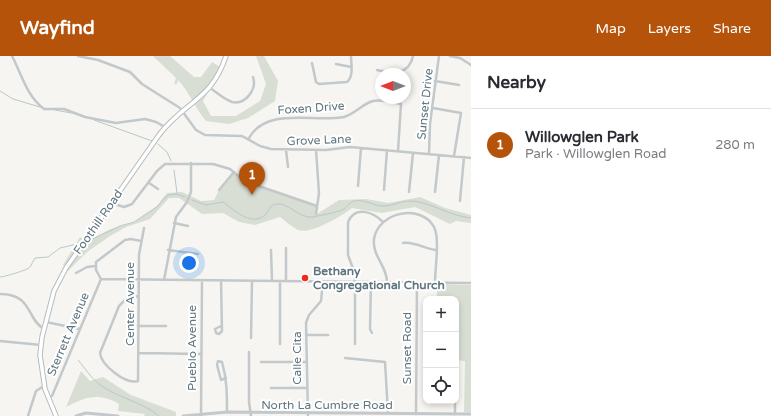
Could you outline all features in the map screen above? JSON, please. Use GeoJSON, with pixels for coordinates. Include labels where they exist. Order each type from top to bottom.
{"type":"FeatureCollection","features":[{"type":"Feature","properties":{"kind":"main road","name":"Foothill Road"},"geometry":{"type":"LineString","coordinates":[[56,416],[44,386],[41,345],[54,291],[62,273],[165,127],[210,88],[219,74],[226,56]]}},
{"type":"Feature","properties":{"kind":"street"},"geometry":{"type":"LineString","coordinates":[[12,56],[22,82],[44,109],[64,109],[85,117],[116,123],[145,119],[156,122],[165,127]]}},
{"type":"Feature","properties":{"kind":"street"},"geometry":{"type":"LineString","coordinates":[[78,56],[98,60],[128,71],[142,84],[182,111]]}},
{"type":"Feature","properties":{"kind":"street"},"geometry":{"type":"LineString","coordinates":[[312,63],[316,82],[320,85],[348,82],[351,77],[351,56]]}},
{"type":"Feature","properties":{"kind":"street"},"geometry":{"type":"LineString","coordinates":[[406,68],[409,66],[413,56]]}},
{"type":"Feature","properties":{"kind":"street","name":"Sunset Drive"},"geometry":{"type":"LineString","coordinates":[[429,154],[435,81],[439,56]]}},
{"type":"Feature","properties":{"kind":"street"},"geometry":{"type":"LineString","coordinates":[[450,56],[460,58],[471,65]]}},
{"type":"Feature","properties":{"kind":"street"},"geometry":{"type":"LineString","coordinates":[[336,64],[351,67]]}},
{"type":"Feature","properties":{"kind":"street"},"geometry":{"type":"LineString","coordinates":[[210,88],[230,101],[240,102],[246,99],[253,90],[253,77]]}},
{"type":"Feature","properties":{"kind":"street"},"geometry":{"type":"LineString","coordinates":[[435,81],[459,85]]}},
{"type":"Feature","properties":{"kind":"street","name":"Foxen Drive"},"geometry":{"type":"LineString","coordinates":[[249,139],[253,133],[275,119],[342,117],[356,112],[373,101],[387,101],[401,104],[398,151]]}},
{"type":"Feature","properties":{"kind":"street"},"geometry":{"type":"LineString","coordinates":[[433,108],[461,113],[454,156]]}},
{"type":"Feature","properties":{"kind":"street","name":"Grove Lane"},"geometry":{"type":"LineString","coordinates":[[182,111],[194,128],[200,133],[208,135],[242,136],[263,148],[316,150],[345,147],[471,158]]}},
{"type":"Feature","properties":{"kind":"street"},"geometry":{"type":"LineString","coordinates":[[358,186],[361,148]]}},
{"type":"Feature","properties":{"kind":"street"},"geometry":{"type":"LineString","coordinates":[[286,150],[288,167]]}},
{"type":"Feature","properties":{"kind":"street"},"geometry":{"type":"LineString","coordinates":[[316,150],[319,194],[316,214]]}},
{"type":"Feature","properties":{"kind":"street"},"geometry":{"type":"LineString","coordinates":[[384,190],[387,150]]}},
{"type":"Feature","properties":{"kind":"street"},"geometry":{"type":"LineString","coordinates":[[409,192],[413,153]]}},
{"type":"Feature","properties":{"kind":"street"},"geometry":{"type":"LineString","coordinates":[[435,192],[439,155]]}},
{"type":"Feature","properties":{"kind":"street"},"geometry":{"type":"LineString","coordinates":[[460,201],[464,157]]}},
{"type":"Feature","properties":{"kind":"street"},"geometry":{"type":"LineString","coordinates":[[111,203],[119,207],[128,206],[149,183],[157,171],[163,166],[170,163],[191,163],[220,164],[234,172],[243,180],[316,206]]}},
{"type":"Feature","properties":{"kind":"street"},"geometry":{"type":"LineString","coordinates":[[164,280],[168,250],[174,223],[177,214],[190,196],[191,163]]}},
{"type":"Feature","properties":{"kind":"street"},"geometry":{"type":"LineString","coordinates":[[219,190],[234,172]]}},
{"type":"Feature","properties":{"kind":"street"},"geometry":{"type":"LineString","coordinates":[[149,183],[158,189]]}},
{"type":"Feature","properties":{"kind":"street"},"geometry":{"type":"LineString","coordinates":[[355,344],[355,282],[354,271],[348,250],[349,220],[354,214],[365,212],[375,215],[383,222]]}},
{"type":"Feature","properties":{"kind":"street"},"geometry":{"type":"LineString","coordinates":[[387,282],[386,272],[376,255],[374,247],[375,236],[383,222],[393,216],[404,213],[418,215],[427,219],[436,230],[435,282]]}},
{"type":"Feature","properties":{"kind":"street"},"geometry":{"type":"LineString","coordinates":[[174,223],[188,226]]}},
{"type":"Feature","properties":{"kind":"street","name":"Center Avenue"},"geometry":{"type":"LineString","coordinates":[[138,296],[126,299],[119,306],[100,353],[105,364],[131,382],[138,381],[139,354],[138,280],[141,241],[144,228]]}},
{"type":"Feature","properties":{"kind":"street"},"geometry":{"type":"LineString","coordinates":[[95,266],[96,262],[123,242],[131,239],[141,241]]}},
{"type":"Feature","properties":{"kind":"street"},"geometry":{"type":"LineString","coordinates":[[403,243],[409,242],[423,248],[436,250]]}},
{"type":"Feature","properties":{"kind":"street"},"geometry":{"type":"LineString","coordinates":[[286,248],[286,281]]}},
{"type":"Feature","properties":{"kind":"street"},"geometry":{"type":"LineString","coordinates":[[168,250],[198,254]]}},
{"type":"Feature","properties":{"kind":"street"},"geometry":{"type":"LineString","coordinates":[[272,250],[272,281]]}},
{"type":"Feature","properties":{"kind":"street"},"geometry":{"type":"LineString","coordinates":[[76,273],[88,267],[95,266]]}},
{"type":"Feature","properties":{"kind":"street"},"geometry":{"type":"LineString","coordinates":[[95,266],[101,279],[471,283]]}},
{"type":"Feature","properties":{"kind":"street","name":"Sterrett Avenue"},"geometry":{"type":"LineString","coordinates":[[52,396],[101,279]]}},
{"type":"Feature","properties":{"kind":"street","name":"Pueblo Avenue"},"geometry":{"type":"LineString","coordinates":[[201,415],[202,280]]}},
{"type":"Feature","properties":{"kind":"street"},"geometry":{"type":"LineString","coordinates":[[221,280],[222,326]]}},
{"type":"Feature","properties":{"kind":"street"},"geometry":{"type":"LineString","coordinates":[[251,338],[252,281]]}},
{"type":"Feature","properties":{"kind":"street"},"geometry":{"type":"LineString","coordinates":[[280,281],[280,344]]}},
{"type":"Feature","properties":{"kind":"street","name":"Calle Cita"},"geometry":{"type":"LineString","coordinates":[[308,415],[306,388],[307,318],[322,298],[323,281]]}},
{"type":"Feature","properties":{"kind":"street"},"geometry":{"type":"LineString","coordinates":[[371,282],[370,329],[372,333]]}},
{"type":"Feature","properties":{"kind":"street","name":"Sunset Road"},"geometry":{"type":"LineString","coordinates":[[416,414],[417,282]]}},
{"type":"Feature","properties":{"kind":"street"},"geometry":{"type":"LineString","coordinates":[[0,294],[21,300],[29,308],[38,325],[44,329]]}},
{"type":"Feature","properties":{"kind":"street"},"geometry":{"type":"LineString","coordinates":[[46,322],[80,329]]}},
{"type":"Feature","properties":{"kind":"street"},"geometry":{"type":"LineString","coordinates":[[138,326],[166,326]]}},
{"type":"Feature","properties":{"kind":"street"},"geometry":{"type":"LineString","coordinates":[[306,335],[328,335]]}},
{"type":"Feature","properties":{"kind":"street"},"geometry":{"type":"LineString","coordinates":[[0,341],[41,345]]}},
{"type":"Feature","properties":{"kind":"street"},"geometry":{"type":"LineString","coordinates":[[249,352],[249,402],[251,415]]}},
{"type":"Feature","properties":{"kind":"street"},"geometry":{"type":"LineString","coordinates":[[139,354],[201,354]]}},
{"type":"Feature","properties":{"kind":"street"},"geometry":{"type":"LineString","coordinates":[[345,358],[385,362],[388,384],[388,414]]}},
{"type":"Feature","properties":{"kind":"street"},"geometry":{"type":"LineString","coordinates":[[226,378],[221,380],[219,378],[218,361],[222,362],[226,378],[227,412]]}},
{"type":"Feature","properties":{"kind":"street"},"geometry":{"type":"LineString","coordinates":[[261,362],[306,362]]}},
{"type":"Feature","properties":{"kind":"street"},"geometry":{"type":"LineString","coordinates":[[28,416],[36,391],[44,386]]}},
{"type":"Feature","properties":{"kind":"street"},"geometry":{"type":"LineString","coordinates":[[271,388],[306,388]]}},
{"type":"Feature","properties":{"kind":"street"},"geometry":{"type":"LineString","coordinates":[[455,404],[455,414]]}},
{"type":"Feature","properties":{"kind":"street","name":"North La Cumbre Road"},"geometry":{"type":"LineString","coordinates":[[183,416],[227,412],[251,415],[471,414]]}},
{"type":"Feature","properties":{"kind":"street"},"geometry":{"type":"LineString","coordinates":[[76,416],[86,413],[118,416]]}},
{"type":"Feature","properties":{"kind":"shaded area"},"geometry":{"type":"Polygon","coordinates":[[[153,56],[170,56],[194,77],[201,77],[212,62],[222,68],[203,101],[211,116],[236,116],[260,101],[266,84],[256,56],[264,56],[278,81],[275,101],[248,118],[229,124],[206,121],[182,84],[178,80],[177,84],[174,84],[176,78],[153,56]]]}},
{"type":"Feature","properties":{"kind":"shaded area"},"geometry":{"type":"Polygon","coordinates":[[[234,172],[243,180],[317,206],[317,214],[339,200],[366,199],[388,203],[420,197],[445,208],[471,215],[471,223],[456,221],[450,224],[415,207],[382,213],[352,208],[326,224],[303,231],[296,229],[280,217],[255,225],[239,222],[223,213],[202,214],[179,198],[169,198],[150,219],[126,227],[110,236],[87,252],[68,271],[63,265],[80,237],[88,241],[111,229],[135,222],[157,206],[167,193],[182,192],[201,201],[214,200],[219,190],[234,172]]]}},
{"type":"Feature","properties":{"kind":"shaded area"},"geometry":{"type":"Polygon","coordinates":[[[437,284],[471,285],[471,412],[464,412],[465,361],[459,360],[459,296],[437,296],[437,284]]]}},
{"type":"Feature","properties":{"kind":"shaded area"},"geometry":{"type":"Polygon","coordinates":[[[81,371],[90,381],[103,377],[131,395],[176,412],[176,416],[144,416],[145,414],[118,411],[119,404],[112,400],[98,397],[86,398],[66,407],[81,371]]]}},
{"type":"Feature","properties":{"kind":"waterway"},"geometry":{"type":"LineString","coordinates":[[0,91],[13,99],[40,107]]}},
{"type":"Feature","properties":{"kind":"waterway"},"geometry":{"type":"LineString","coordinates":[[55,110],[71,113]]}},
{"type":"Feature","properties":{"kind":"waterway"},"geometry":{"type":"LineString","coordinates":[[94,120],[152,141]]}},
{"type":"Feature","properties":{"kind":"waterway"},"geometry":{"type":"LineString","coordinates":[[158,144],[167,152],[171,161]]}},
{"type":"Feature","properties":{"kind":"waterway"},"geometry":{"type":"LineString","coordinates":[[174,170],[177,193]]}},
{"type":"Feature","properties":{"kind":"waterway"},"geometry":{"type":"LineString","coordinates":[[88,241],[120,226],[134,222],[158,206],[164,198],[169,195],[177,194],[185,197]]}},
{"type":"Feature","properties":{"kind":"waterway"},"geometry":{"type":"LineString","coordinates":[[192,200],[206,205],[223,202],[238,213],[255,219],[261,218],[272,206],[276,204],[285,205],[303,216],[313,217],[340,211],[354,201],[364,201],[380,206],[388,206],[406,201],[424,203],[463,217],[471,218]]}},
{"type":"Feature","properties":{"kind":"waterway"},"geometry":{"type":"LineString","coordinates":[[0,277],[16,273],[30,267],[35,258],[48,257],[60,248],[81,243]]}},
{"type":"Feature","properties":{"kind":"waterway"},"geometry":{"type":"LineString","coordinates":[[78,360],[90,375],[106,389],[145,407],[159,416]]}},
{"type":"Feature","properties":{"kind":"place","name":"Willowglen Park"},"geometry":{"type":"Point","coordinates":[252,195]}},
{"type":"Feature","properties":{"kind":"place","name":"Bethany Congregational Church"},"geometry":{"type":"Point","coordinates":[305,278]}}]}
